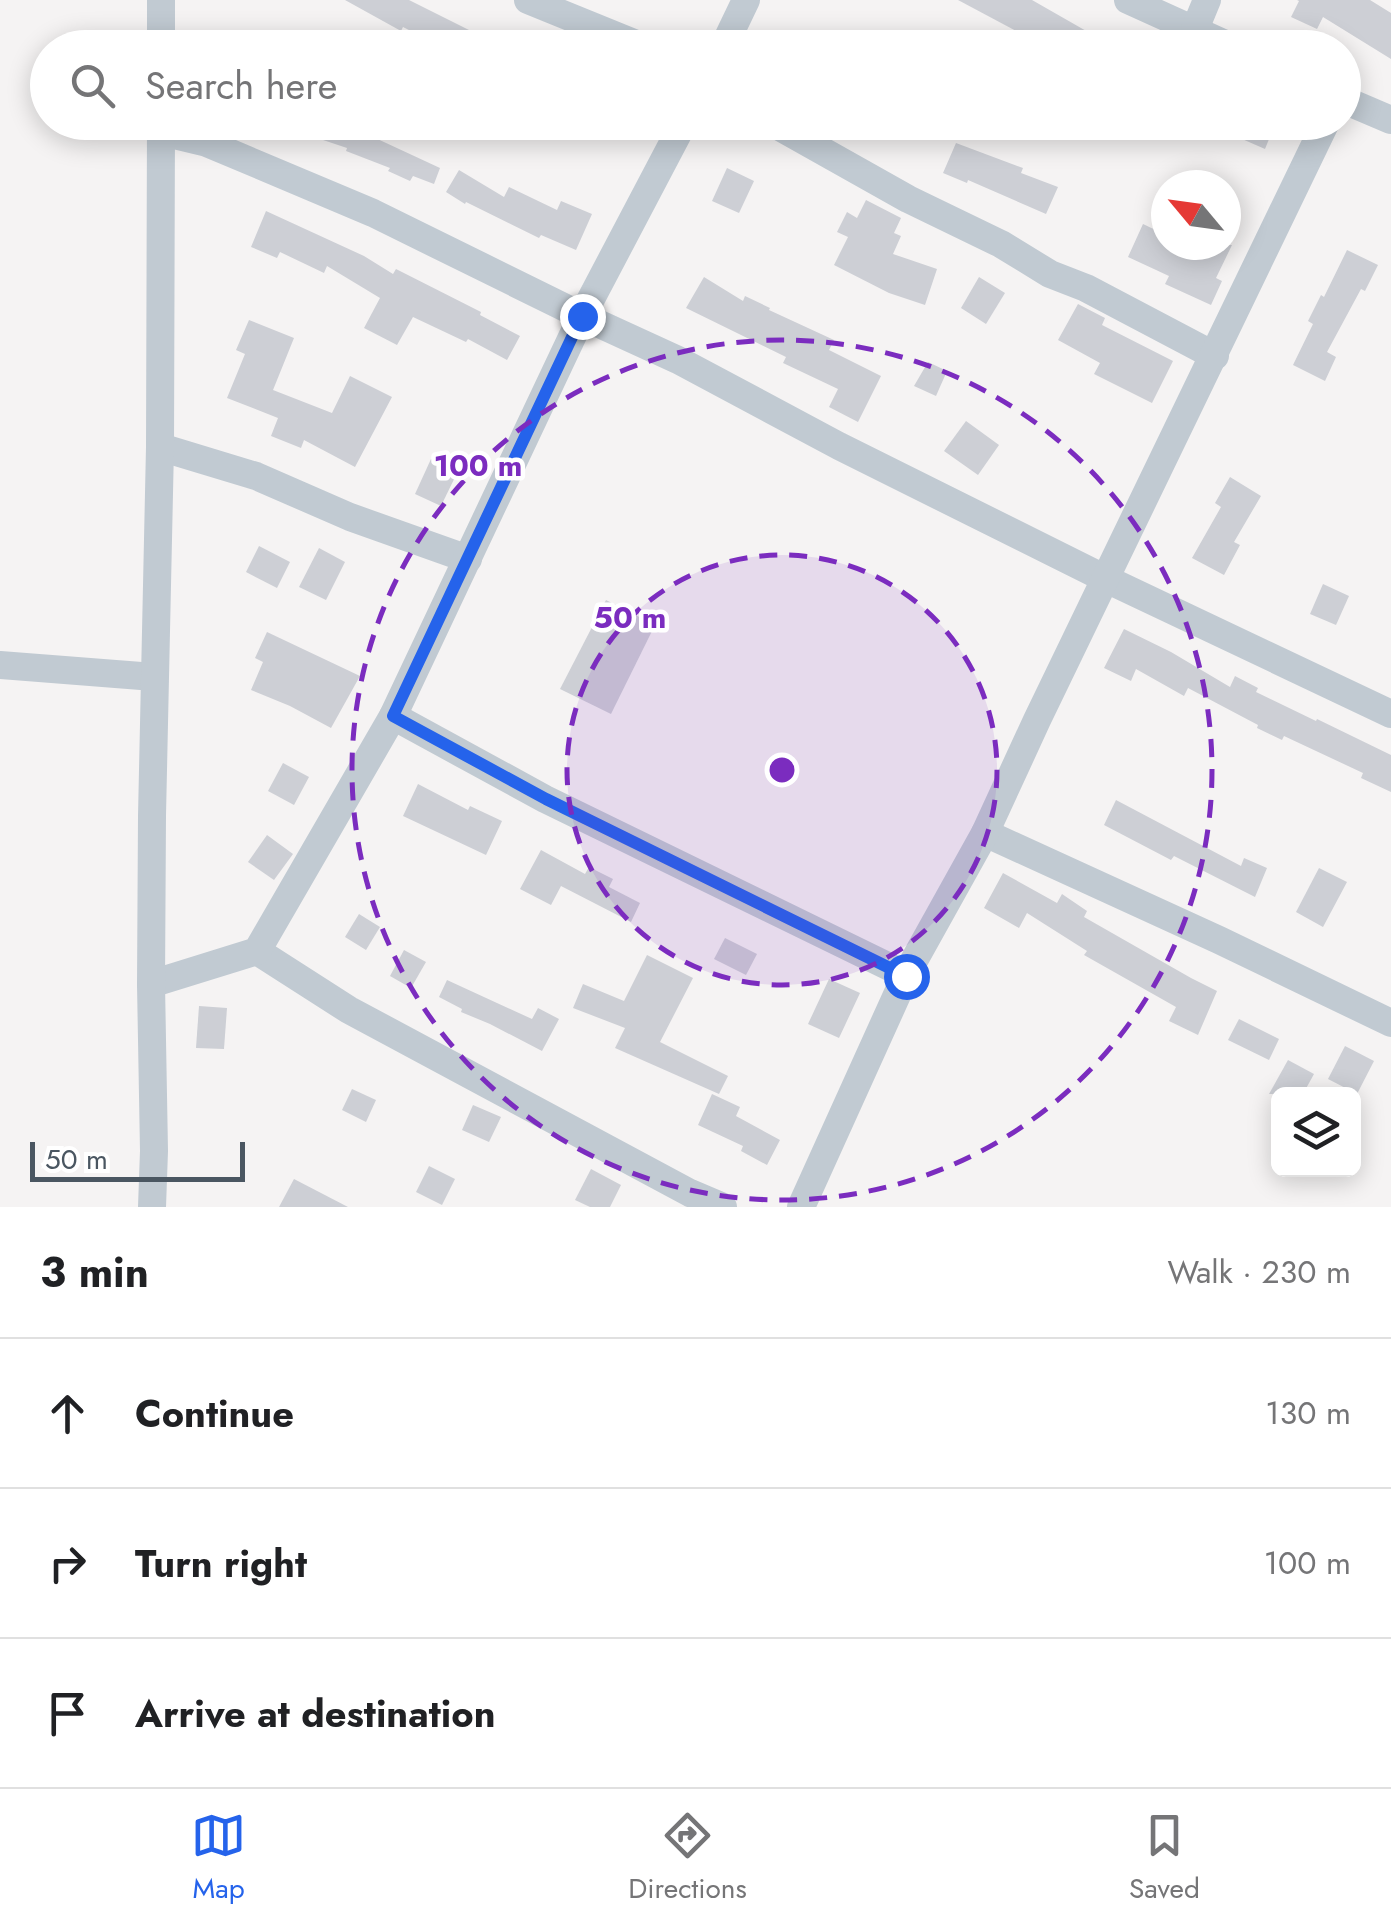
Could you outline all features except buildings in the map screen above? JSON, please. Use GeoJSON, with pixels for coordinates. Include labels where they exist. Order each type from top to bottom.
{"type":"FeatureCollection","features":[{"type":"Feature","properties":{"kind":"street"},"geometry":{"type":"LineString","coordinates":[[160,0],[161,30]]}},
{"type":"Feature","properties":{"kind":"street"},"geometry":{"type":"LineString","coordinates":[[528,0],[602,30]]}},
{"type":"Feature","properties":{"kind":"street"},"geometry":{"type":"LineString","coordinates":[[732,30],[746,0]]}},
{"type":"Feature","properties":{"kind":"street"},"geometry":{"type":"LineString","coordinates":[[1128,0],[1195,29],[1207,0]]}},
{"type":"Feature","properties":{"kind":"street"},"geometry":{"type":"LineString","coordinates":[[1361,107],[1391,120]]}},
{"type":"Feature","properties":{"kind":"street"},"geometry":{"type":"LineString","coordinates":[[152,1207],[161,140]]}},
{"type":"Feature","properties":{"kind":"street"},"geometry":{"type":"LineString","coordinates":[[195,140],[373,213],[678,360],[838,446],[1106,580],[1391,714]]}},
{"type":"Feature","properties":{"kind":"street"},"geometry":{"type":"LineString","coordinates":[[151,984],[257,951],[393,716],[582,316],[675,140]]}},
{"type":"Feature","properties":{"kind":"street"},"geometry":{"type":"LineString","coordinates":[[804,140],[1050,274],[1086,288],[1215,356]]}},
{"type":"Feature","properties":{"kind":"street"},"geometry":{"type":"LineString","coordinates":[[801,1207],[906,976],[985,833],[1317,140]]}},
{"type":"Feature","properties":{"kind":"street"},"geometry":{"type":"LineString","coordinates":[[160,448],[256,476],[350,517],[468,559]]}},
{"type":"Feature","properties":{"kind":"street"},"geometry":{"type":"LineString","coordinates":[[0,665],[154,677]]}},
{"type":"Feature","properties":{"kind":"street"},"geometry":{"type":"LineString","coordinates":[[393,716],[546,799],[906,976]]}},
{"type":"Feature","properties":{"kind":"street"},"geometry":{"type":"LineString","coordinates":[[985,833],[1391,1023]]}},
{"type":"Feature","properties":{"kind":"street"},"geometry":{"type":"LineString","coordinates":[[257,951],[349,1010],[686,1200],[723,1207]]}},
{"type":"Feature","properties":{"kind":"route"},"geometry":{"type":"LineString","coordinates":[[582,316],[393,716],[546,799],[906,976]]}}]}
